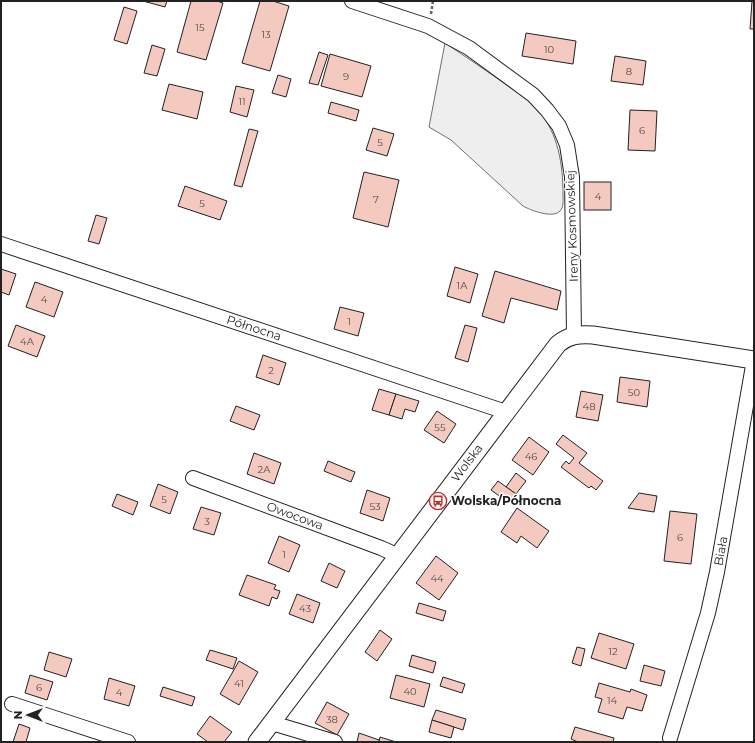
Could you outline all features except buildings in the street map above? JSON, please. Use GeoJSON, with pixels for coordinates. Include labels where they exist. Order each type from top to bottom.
{"type":"FeatureCollection","features":[{"type":"Feature","properties":{"kind":"street","name":"Ireny Kosmowskiej"},"geometry":{"type":"LineString","coordinates":[[352,1],[428,26],[468,48],[533,96],[560,126],[567,145],[572,177],[574,335]]}},
{"type":"Feature","properties":{"kind":"street","name":"Północna"},"geometry":{"type":"LineString","coordinates":[[1,244],[506,412]]}},
{"type":"Feature","properties":{"kind":"street"},"geometry":{"type":"LineString","coordinates":[[574,335],[594,335],[754,360]]}},
{"type":"Feature","properties":{"kind":"street","name":"Wolska"},"geometry":{"type":"LineString","coordinates":[[257,742],[558,344],[565,338],[574,335]]}},
{"type":"Feature","properties":{"kind":"street","name":"Biała"},"geometry":{"type":"LineString","coordinates":[[670,738],[708,614],[717,572],[754,360]]}},
{"type":"Feature","properties":{"kind":"street","name":"Owocowa"},"geometry":{"type":"LineString","coordinates":[[193,478],[381,548],[397,556]]}},
{"type":"Feature","properties":{"kind":"street"},"geometry":{"type":"LineString","coordinates":[[12,704],[128,742]]}},
{"type":"Feature","properties":{"kind":"street"},"geometry":{"type":"LineString","coordinates":[[272,723],[335,742]]}},
{"type":"Feature","properties":{"kind":"shaded area"},"geometry":{"type":"Polygon","coordinates":[[[445,43],[524,97],[539,111],[551,129],[558,150],[563,183],[563,203],[560,211],[557,213],[547,214],[531,210],[523,206],[451,140],[429,127],[445,43]]]}},
{"type":"Feature","properties":{"kind":"place","name":"Wolska/Północna"},"geometry":{"type":"Point","coordinates":[438,501]}}]}
